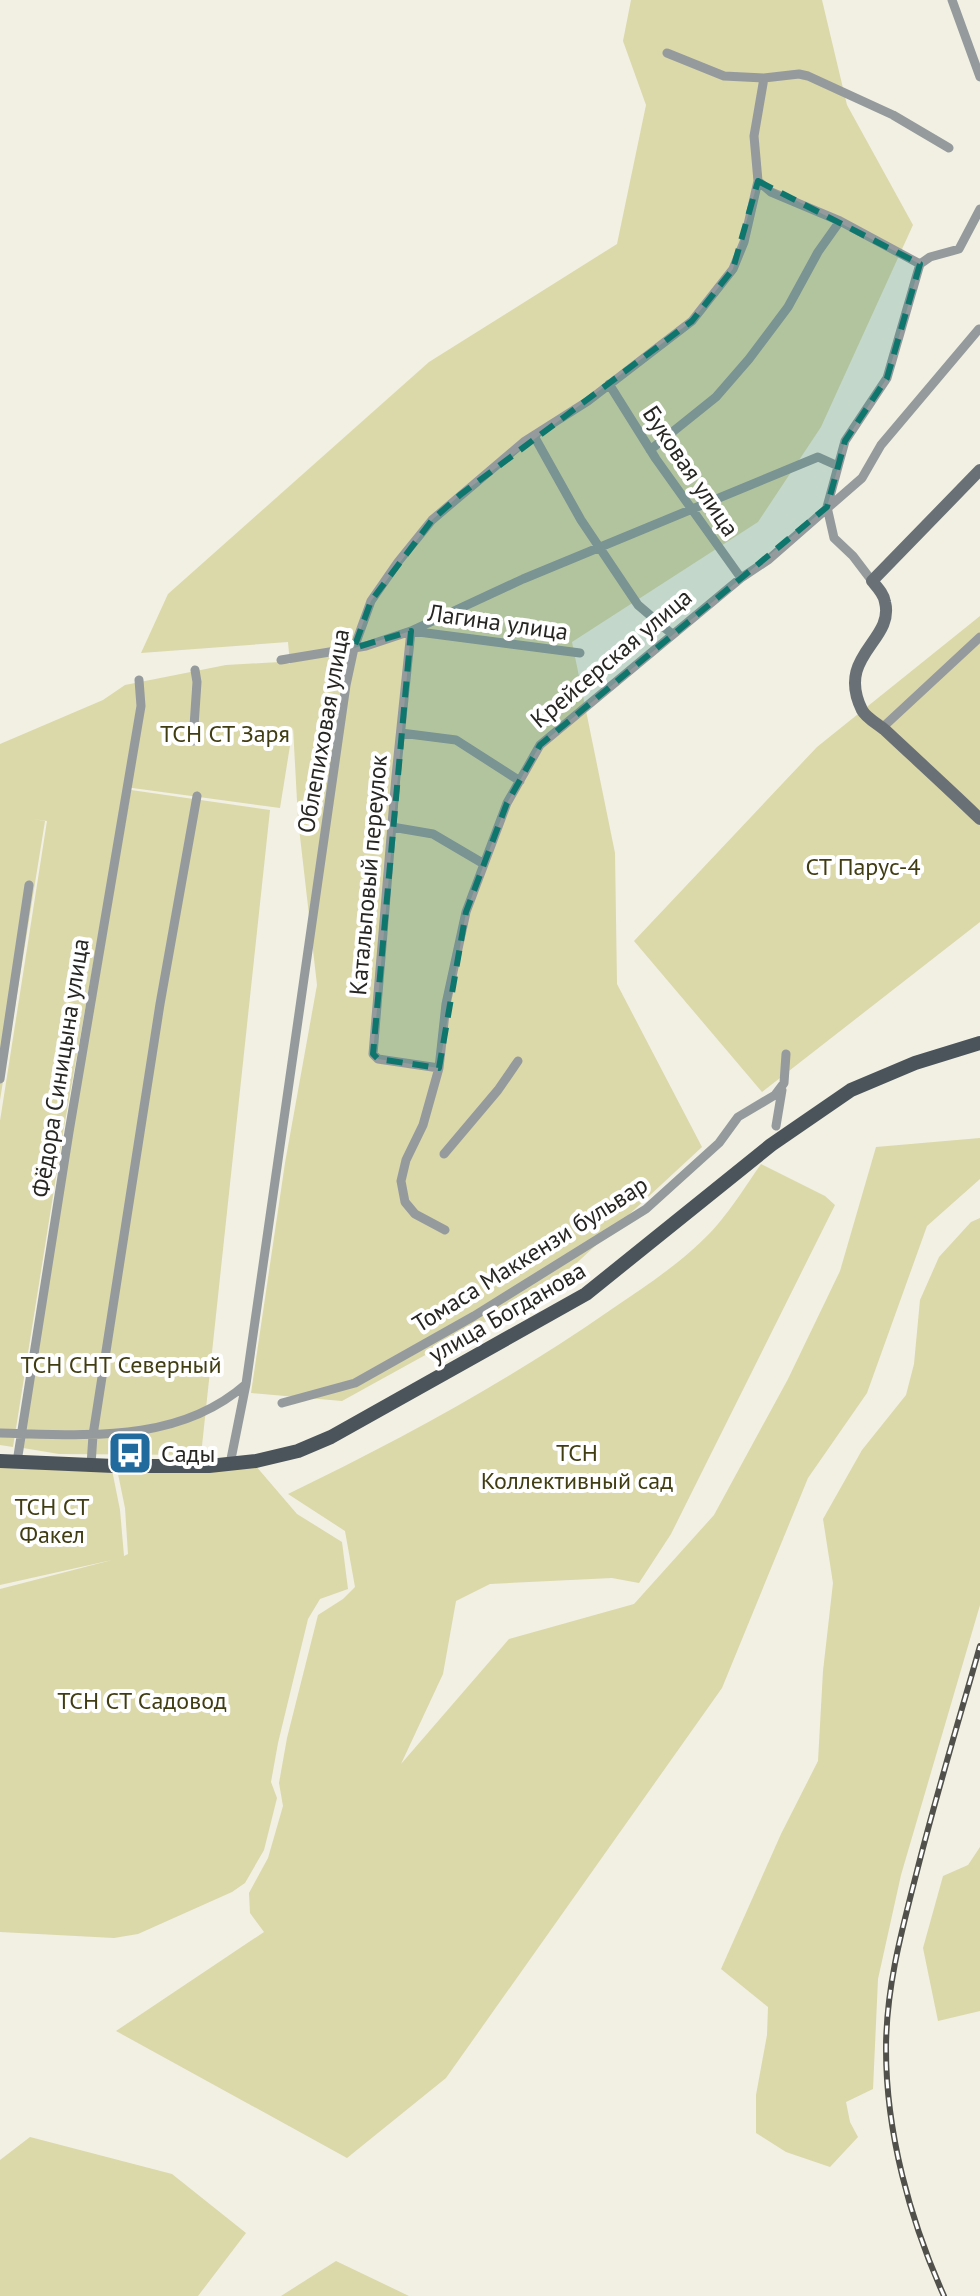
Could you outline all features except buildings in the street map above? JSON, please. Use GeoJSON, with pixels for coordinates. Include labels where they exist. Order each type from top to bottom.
{"type":"FeatureCollection","features":[{"type":"Feature","properties":{"kind":"main road","name":"улица Богданова"},"geometry":{"type":"LineString","coordinates":[[0,1461],[91,1465],[230,1464],[298,1451],[331,1437],[563,1309],[610,1277],[771,1145],[851,1090],[915,1063],[980,1043]]}},
{"type":"Feature","properties":{"kind":"street"},"geometry":{"type":"LineString","coordinates":[[952,0],[980,77]]}},
{"type":"Feature","properties":{"kind":"street"},"geometry":{"type":"LineString","coordinates":[[667,53],[724,76],[808,76],[893,115],[949,148]]}},
{"type":"Feature","properties":{"kind":"street","name":"Облепиховая улица"},"geometry":{"type":"LineString","coordinates":[[230,1464],[246,1384],[340,726],[354,648],[371,601],[432,520],[534,436],[692,321],[733,269],[744,242],[758,181],[754,136],[764,78]]}},
{"type":"Feature","properties":{"kind":"street"},"geometry":{"type":"LineString","coordinates":[[758,181],[771,192],[840,221],[920,264]]}},
{"type":"Feature","properties":{"kind":"street"},"geometry":{"type":"LineString","coordinates":[[980,209],[959,249],[930,257],[920,264],[887,378],[845,441],[827,507],[834,538],[853,556],[885,599],[887,615],[856,670],[855,685],[862,712],[980,819]]}},
{"type":"Feature","properties":{"kind":"street"},"geometry":{"type":"LineString","coordinates":[[650,450],[716,397],[749,359],[788,307],[818,252],[840,221]]}},
{"type":"Feature","properties":{"kind":"street","name":"Крейсерская улица"},"geometry":{"type":"LineString","coordinates":[[445,1230],[415,1214],[405,1202],[401,1181],[406,1160],[423,1125],[439,1068],[446,1004],[466,912],[507,803],[540,745],[741,578],[768,560],[862,478],[881,445],[979,329]]}},
{"type":"Feature","properties":{"kind":"street","name":"Буковая улица"},"geometry":{"type":"LineString","coordinates":[[609,384],[690,509],[741,578]]}},
{"type":"Feature","properties":{"kind":"street"},"geometry":{"type":"LineString","coordinates":[[534,436],[638,605],[672,634]]}},
{"type":"Feature","properties":{"kind":"street"},"geometry":{"type":"LineString","coordinates":[[281,660],[354,648],[411,631],[599,546],[818,457],[838,466]]}},
{"type":"Feature","properties":{"kind":"street"},"geometry":{"type":"LineString","coordinates":[[872,581],[980,470]]}},
{"type":"Feature","properties":{"kind":"street","name":"Лагина улица"},"geometry":{"type":"LineString","coordinates":[[411,631],[580,653]]}},
{"type":"Feature","properties":{"kind":"street","name":"Катальповый переулок"},"geometry":{"type":"LineString","coordinates":[[411,631],[373,1054],[378,1059],[439,1068]]}},
{"type":"Feature","properties":{"kind":"street"},"geometry":{"type":"LineString","coordinates":[[882,728],[980,637]]}},
{"type":"Feature","properties":{"kind":"street"},"geometry":{"type":"LineString","coordinates":[[193,741],[195,670]]}},
{"type":"Feature","properties":{"kind":"street","name":"Фёдора Синицына улица"},"geometry":{"type":"LineString","coordinates":[[17,1462],[141,706],[139,680]]}},
{"type":"Feature","properties":{"kind":"street"},"geometry":{"type":"LineString","coordinates":[[401,733],[456,740],[520,781]]}},
{"type":"Feature","properties":{"kind":"street"},"geometry":{"type":"LineString","coordinates":[[91,1465],[93,1435],[160,1004],[197,796]]}},
{"type":"Feature","properties":{"kind":"street"},"geometry":{"type":"LineString","coordinates":[[392,827],[433,834],[484,864]]}},
{"type":"Feature","properties":{"kind":"street"},"geometry":{"type":"LineString","coordinates":[[0,1079],[29,885]]}},
{"type":"Feature","properties":{"kind":"street"},"geometry":{"type":"LineString","coordinates":[[776,1126],[786,1054]]}},
{"type":"Feature","properties":{"kind":"street"},"geometry":{"type":"LineString","coordinates":[[444,1154],[498,1090],[518,1061]]}},
{"type":"Feature","properties":{"kind":"street","name":"Томаса Маккензи бульвар"},"geometry":{"type":"LineString","coordinates":[[282,1403],[355,1383],[558,1266],[646,1209],[719,1143],[738,1117],[775,1095],[784,1083]]}},
{"type":"Feature","properties":{"kind":"street"},"geometry":{"type":"LineString","coordinates":[[0,1433],[93,1435],[145,1431],[170,1426],[228,1400],[246,1384]]}},
{"type":"Feature","properties":{"kind":"highlighted area"},"geometry":{"type":"Polygon","coordinates":[[[758,181],[920,264],[887,378],[845,441],[827,507],[540,745],[507,803],[466,912],[439,1068],[378,1059],[373,1054],[411,631],[354,648],[371,601],[432,520],[460,495],[692,321],[733,269],[758,181]]]}},
{"type":"Feature","properties":{"kind":"green space","name":"ТСН СТ Заря"},"geometry":{"type":"Polygon","coordinates":[[[631,0],[822,0],[847,105],[913,225],[821,427],[758,522],[572,642],[615,853],[617,984],[702,1147],[554,1284],[342,1401],[251,1393],[285,1163],[317,985],[298,819],[293,727],[280,808],[125,787],[63,1133],[13,1447],[0,1445],[0,1121],[47,821],[33,819],[45,821],[0,1100],[0,744],[103,700],[125,685],[226,665],[290,664],[288,642],[141,653],[168,594],[429,362],[617,244],[646,105],[623,41],[631,0]]]}},
{"type":"Feature","properties":{"kind":"green space","name":"СТ Парус-4"},"geometry":{"type":"Polygon","coordinates":[[[980,616],[980,922],[762,1092],[634,941],[817,747],[980,616]]]}},
{"type":"Feature","properties":{"kind":"green space","name":"ТСН СНТ Северный"},"geometry":{"type":"Polygon","coordinates":[[[131,790],[270,810],[201,1455],[59,1454],[17,1447],[131,790]]]}},
{"type":"Feature","properties":{"kind":"green space","name":"ТСН Коллективный сад"},"geometry":{"type":"Polygon","coordinates":[[[980,1138],[980,1179],[927,1226],[867,1393],[808,1478],[722,1688],[446,2078],[347,2158],[116,2031],[264,1932],[250,1913],[249,1893],[268,1858],[283,1806],[279,1783],[287,1738],[318,1615],[355,1587],[345,1531],[288,1494],[412,1431],[493,1385],[638,1291],[706,1237],[761,1164],[825,1196],[835,1205],[671,1534],[639,1583],[612,1578],[490,1584],[456,1601],[443,1674],[401,1764],[509,1639],[634,1604],[714,1515],[788,1379],[840,1271],[876,1147],[980,1138]]]}},
{"type":"Feature","properties":{"kind":"green space"},"geometry":{"type":"Polygon","coordinates":[[[980,1218],[980,1605],[901,1875],[878,1979],[873,2089],[846,2102],[850,2122],[858,2137],[830,2167],[786,2152],[756,2133],[756,2095],[767,2035],[768,2007],[721,1969],[781,1834],[818,1761],[823,1671],[833,1583],[823,1519],[862,1450],[906,1395],[914,1364],[920,1300],[939,1257],[971,1222],[980,1218]]]}},
{"type":"Feature","properties":{"kind":"green space","name":"ТСН СТ Садовод"},"geometry":{"type":"Polygon","coordinates":[[[255,1465],[297,1514],[342,1542],[348,1589],[320,1599],[308,1619],[278,1743],[271,1782],[277,1798],[264,1850],[245,1883],[232,1892],[138,1934],[114,1938],[0,1932],[0,1589],[112,1560],[0,1585],[0,1466],[112,1470],[124,1556],[128,1554],[125,1508],[117,1469],[255,1465]]]}},
{"type":"Feature","properties":{"kind":"green space"},"geometry":{"type":"Polygon","coordinates":[[[980,1847],[980,2011],[938,2021],[923,1948],[943,1876],[968,1865],[980,1847]]]}},
{"type":"Feature","properties":{"kind":"green space"},"geometry":{"type":"Polygon","coordinates":[[[30,2137],[172,2174],[246,2233],[198,2296],[0,2296],[0,2160],[30,2137]]]}},
{"type":"Feature","properties":{"kind":"green space"},"geometry":{"type":"Polygon","coordinates":[[[336,2261],[409,2296],[281,2296],[336,2261]]]}},
{"type":"Feature","properties":{"kind":"railway"},"geometry":{"type":"LineString","coordinates":[[944,2296],[911,2207],[895,2144],[887,2081],[887,2027],[895,1961],[905,1918],[980,1646]]}},
{"type":"Feature","properties":{"kind":"place","name":"Сады"},"geometry":{"type":"Point","coordinates":[130,1453]}},
{"type":"Feature","properties":{"kind":"park label","name":"ТСН СТ Факел"},"geometry":{"type":"Point","coordinates":[52,1520]}}]}
